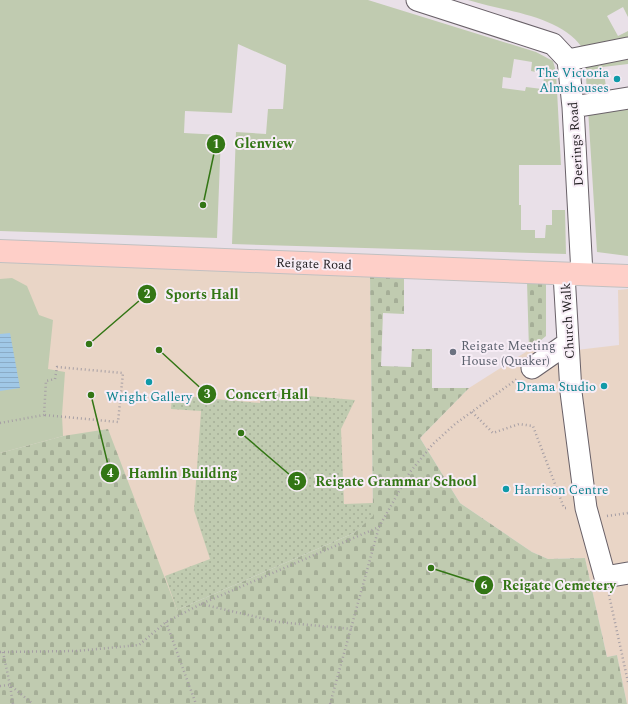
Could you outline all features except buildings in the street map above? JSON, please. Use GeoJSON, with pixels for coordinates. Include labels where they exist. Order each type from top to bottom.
{"type":"FeatureCollection","features":[{"type":"Feature","properties":{"kind":"main road","name":"Reigate Road"},"geometry":{"type":"LineString","coordinates":[[0,251],[628,276]]}},
{"type":"Feature","properties":{"kind":"street"},"geometry":{"type":"LineString","coordinates":[[417,0],[553,44],[568,60],[628,48]]}},
{"type":"Feature","properties":{"kind":"street","name":"Deerings Road"},"geometry":{"type":"LineString","coordinates":[[568,60],[574,107],[573,274]]}},
{"type":"Feature","properties":{"kind":"street"},"geometry":{"type":"LineString","coordinates":[[574,107],[628,98]]}},
{"type":"Feature","properties":{"kind":"street","name":"Church Walk"},"geometry":{"type":"LineString","coordinates":[[573,274],[568,343],[571,392],[586,508],[605,577]]}},
{"type":"Feature","properties":{"kind":"street"},"geometry":{"type":"LineString","coordinates":[[532,368],[568,343]]}},
{"type":"Feature","properties":{"kind":"street"},"geometry":{"type":"LineString","coordinates":[[605,577],[628,573]]}},
{"type":"Feature","properties":{"kind":"path"},"geometry":{"type":"LineString","coordinates":[[0,423],[44,415],[118,422],[123,373],[57,367],[55,379],[46,381],[44,415]]}},
{"type":"Feature","properties":{"kind":"path"},"geometry":{"type":"LineString","coordinates":[[330,704],[379,527],[410,472],[433,444],[455,424],[532,368]]}},
{"type":"Feature","properties":{"kind":"path"},"geometry":{"type":"LineString","coordinates":[[472,412],[493,434],[519,424],[533,426],[564,508],[586,508]]}},
{"type":"Feature","properties":{"kind":"path"},"geometry":{"type":"LineString","coordinates":[[13,704],[2,652],[77,651],[139,645],[166,622],[201,604],[379,527]]}},
{"type":"Feature","properties":{"kind":"path"},"geometry":{"type":"LineString","coordinates":[[605,577],[628,682]]}},
{"type":"Feature","properties":{"kind":"path"},"geometry":{"type":"LineString","coordinates":[[201,604],[278,622],[352,629]]}},
{"type":"Feature","properties":{"kind":"path"},"geometry":{"type":"LineString","coordinates":[[166,622],[196,704]]}},
{"type":"Feature","properties":{"kind":"path"},"geometry":{"type":"LineString","coordinates":[[0,686],[10,685],[33,704]]}},
{"type":"Feature","properties":{"kind":"shaded area"},"geometry":{"type":"Polygon","coordinates":[[[0,261],[370,276],[373,517],[177,610],[63,436],[0,453],[0,261]]]}},
{"type":"Feature","properties":{"kind":"shaded area"},"geometry":{"type":"Polygon","coordinates":[[[628,289],[627,704],[617,655],[607,657],[585,558],[548,559],[532,552],[460,503],[420,438],[469,388],[529,350],[568,351],[619,345],[618,290],[628,289]]]}},
{"type":"Feature","properties":{"kind":"green space"},"geometry":{"type":"Polygon","coordinates":[[[0,0],[368,0],[536,52],[553,61],[556,72],[561,165],[519,165],[519,205],[521,205],[521,230],[535,230],[535,238],[545,238],[546,225],[552,225],[552,210],[565,210],[566,254],[232,244],[236,132],[266,134],[268,109],[283,109],[286,69],[286,65],[238,44],[232,113],[185,111],[184,133],[221,135],[217,238],[0,231],[0,0]],[[514,59],[511,78],[503,77],[502,88],[525,91],[526,87],[542,89],[545,74],[531,71],[532,62],[514,59]]]}},
{"type":"Feature","properties":{"kind":"green space"},"geometry":{"type":"Polygon","coordinates":[[[468,0],[628,0],[628,17],[623,7],[607,16],[618,36],[628,31],[628,41],[585,52],[575,40],[563,30],[549,22],[468,0]]]}},
{"type":"Feature","properties":{"kind":"green space"},"geometry":{"type":"Polygon","coordinates":[[[628,52],[628,64],[603,67],[607,93],[628,90],[628,256],[597,252],[585,61],[628,52]]]}},
{"type":"Feature","properties":{"kind":"green space"},"geometry":{"type":"Polygon","coordinates":[[[370,276],[404,278],[404,314],[383,313],[381,366],[411,367],[412,349],[432,349],[432,388],[469,388],[420,438],[460,503],[532,552],[548,559],[585,558],[607,657],[617,655],[627,704],[0,704],[0,453],[63,436],[108,429],[177,610],[354,533],[373,516],[370,276]]]}},
{"type":"Feature","properties":{"kind":"green space"},"geometry":{"type":"Polygon","coordinates":[[[12,278],[27,286],[39,315],[53,320],[48,369],[65,372],[62,415],[63,436],[0,453],[0,279],[12,278]]]}},
{"type":"Feature","properties":{"kind":"green space"},"geometry":{"type":"Polygon","coordinates":[[[527,282],[546,283],[546,336],[529,350],[527,282]]]}},
{"type":"Feature","properties":{"kind":"green space"},"geometry":{"type":"Polygon","coordinates":[[[261,392],[355,400],[341,429],[344,504],[373,503],[373,517],[354,533],[177,610],[165,576],[210,559],[194,510],[201,411],[171,409],[172,395],[260,403],[261,392]]]}},
{"type":"Feature","properties":{"kind":"water"},"geometry":{"type":"Polygon","coordinates":[[[10,333],[20,388],[0,391],[0,334],[10,333]]]}},
{"type":"Feature","properties":{"kind":"place","name":"The Victoria Almshouses"},"geometry":{"type":"Point","coordinates":[617,79]}},
{"type":"Feature","properties":{"kind":"place","name":"Glenview"},"geometry":{"type":"Point","coordinates":[203,205]}},
{"type":"Feature","properties":{"kind":"place","name":"Sports Hall"},"geometry":{"type":"Point","coordinates":[89,344]}},
{"type":"Feature","properties":{"kind":"place","name":"Concert Hall"},"geometry":{"type":"Point","coordinates":[159,350]}},
{"type":"Feature","properties":{"kind":"place","name":"Reigate Meeting House (Quaker)"},"geometry":{"type":"Point","coordinates":[453,352]}},
{"type":"Feature","properties":{"kind":"place","name":"Wright Gallery"},"geometry":{"type":"Point","coordinates":[149,382]}},
{"type":"Feature","properties":{"kind":"place","name":"Drama Studio"},"geometry":{"type":"Point","coordinates":[604,386]}},
{"type":"Feature","properties":{"kind":"place","name":"Hamlin Building"},"geometry":{"type":"Point","coordinates":[91,395]}},
{"type":"Feature","properties":{"kind":"place","name":"Reigate Grammar School"},"geometry":{"type":"Point","coordinates":[241,433]}},
{"type":"Feature","properties":{"kind":"place","name":"Harrison Centre"},"geometry":{"type":"Point","coordinates":[506,489]}},
{"type":"Feature","properties":{"kind":"place","name":"Reigate Cemetery"},"geometry":{"type":"Point","coordinates":[431,568]}}]}
